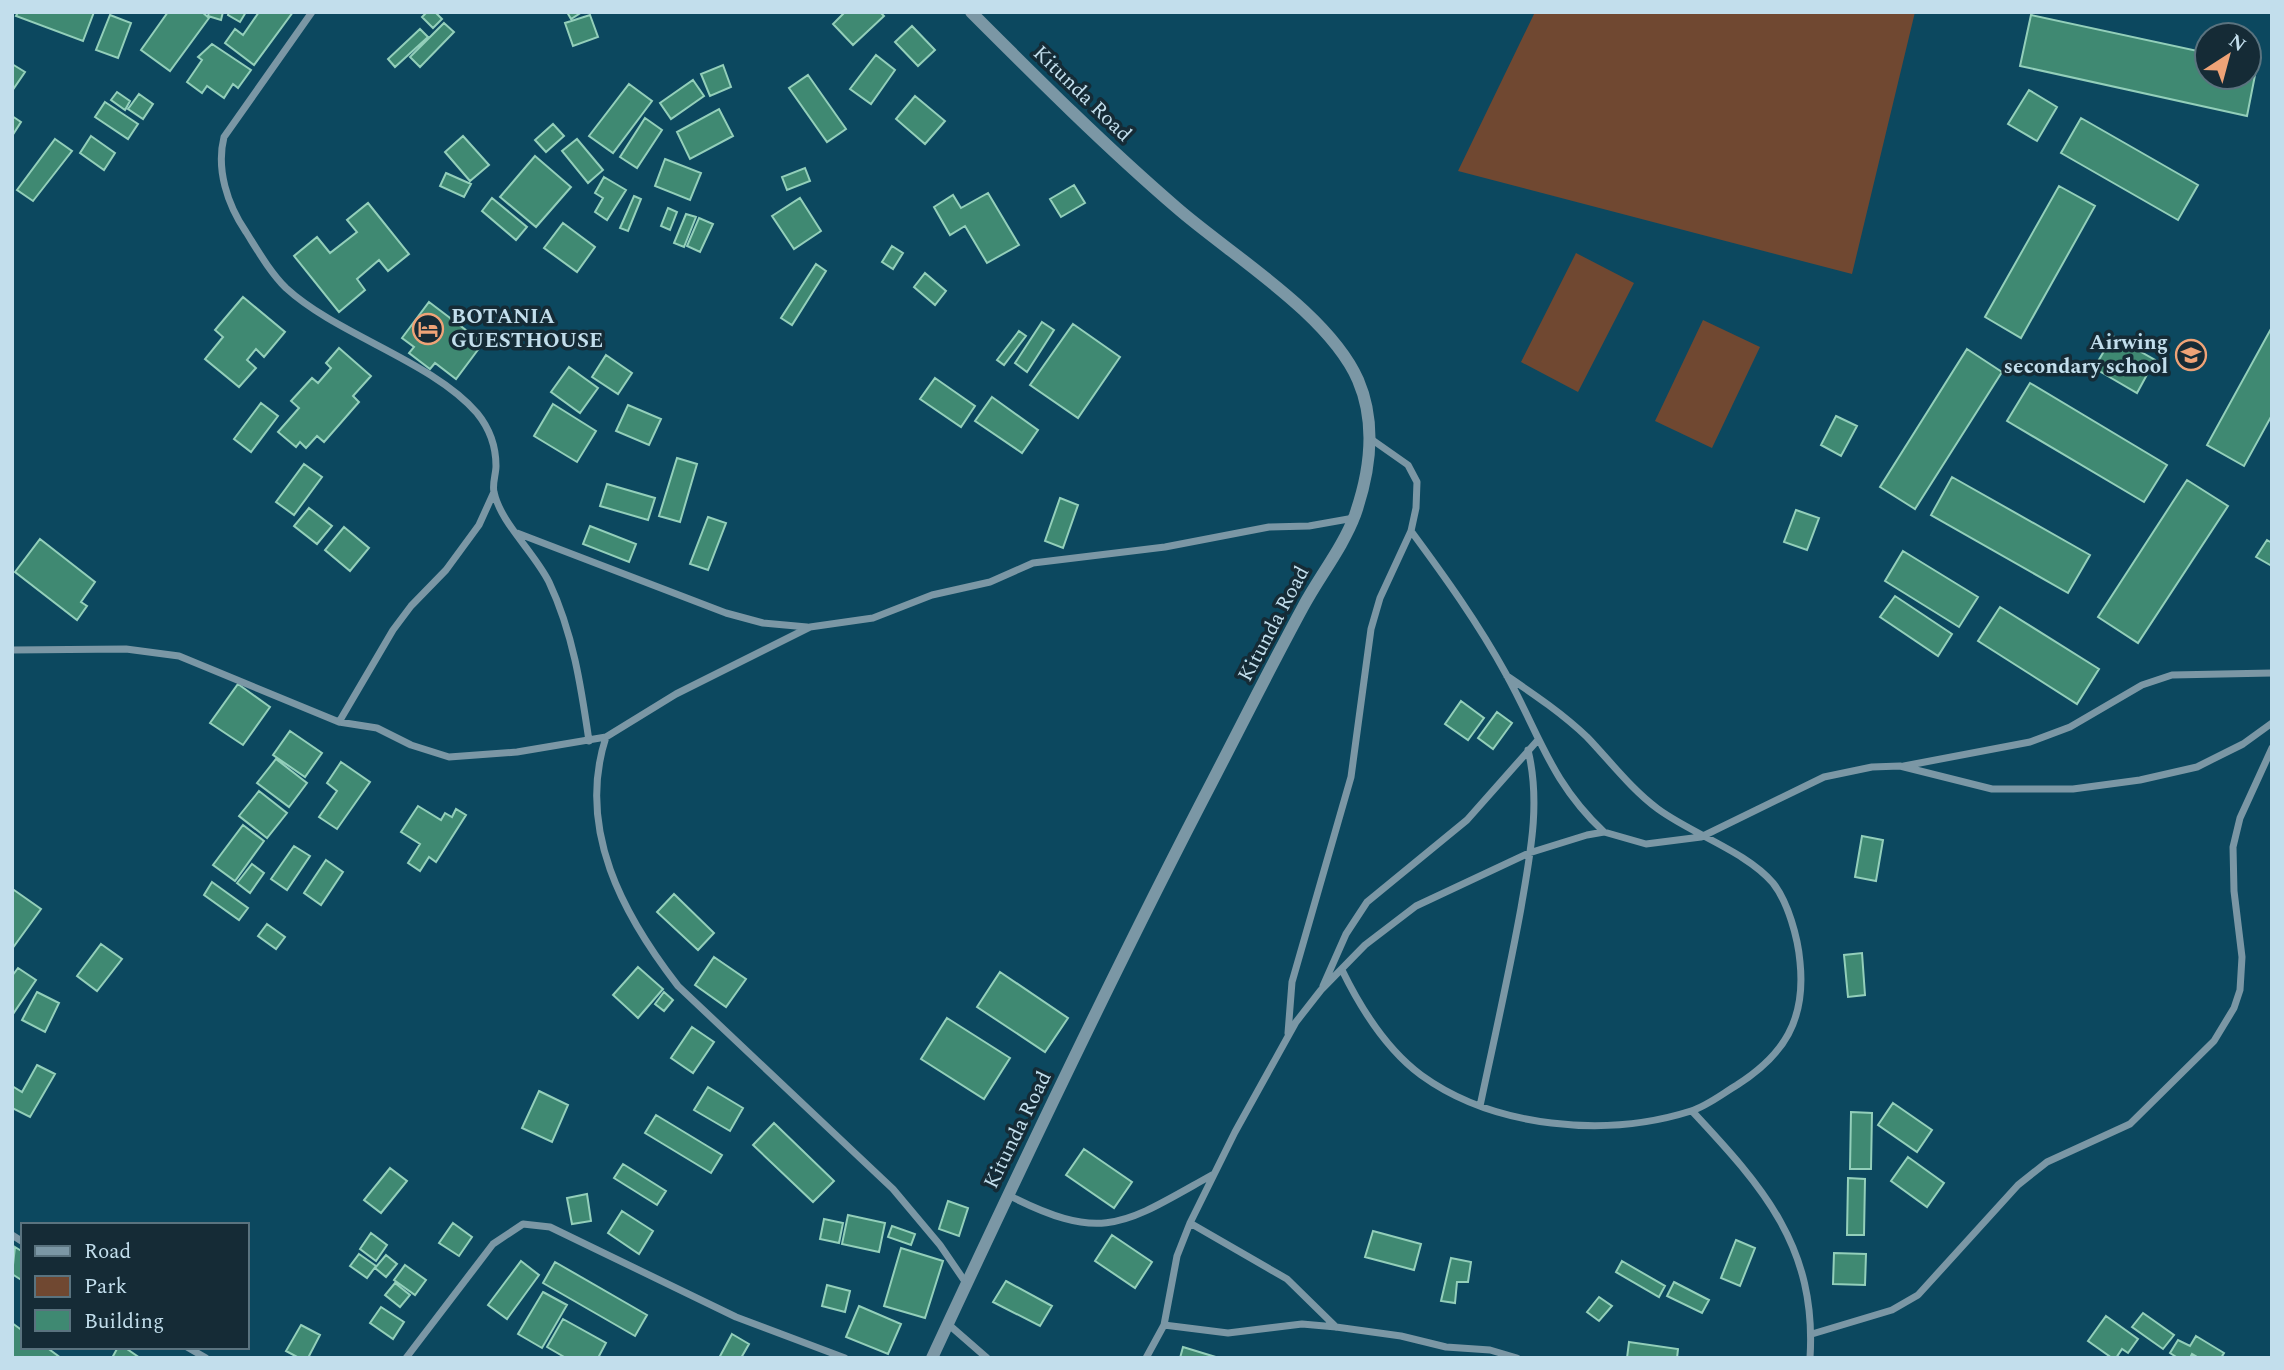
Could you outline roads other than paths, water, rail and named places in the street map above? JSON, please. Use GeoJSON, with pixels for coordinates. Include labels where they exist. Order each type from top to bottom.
{"type":"FeatureCollection","features":[{"type":"Feature","properties":{"kind":"street"},"geometry":{"type":"LineString","coordinates":[[312,12],[224,136],[220,154],[227,195],[246,233],[286,287],[443,385],[476,412],[493,436],[496,464],[494,492],[479,526],[446,570],[411,606],[393,630],[339,722]]}},
{"type":"Feature","properties":{"kind":"street","name":"Kitunda Road"},"geometry":{"type":"LineString","coordinates":[[932,1358],[1007,1195],[1210,785],[1304,605],[1354,518],[1371,439],[1366,403],[1345,357],[1280,289],[1179,210],[1081,122],[971,12]]}},
{"type":"Feature","properties":{"kind":"street"},"geometry":{"type":"LineString","coordinates":[[1288,1037],[1292,982],[1351,777],[1371,629],[1380,598],[1411,531],[1417,482],[1408,465],[1371,439]]}},
{"type":"Feature","properties":{"kind":"street"},"geometry":{"type":"LineString","coordinates":[[494,492],[505,520],[548,581],[569,629],[589,741]]}},
{"type":"Feature","properties":{"kind":"street"},"geometry":{"type":"LineString","coordinates":[[516,533],[726,613],[763,623],[810,627],[873,618],[932,595],[990,582],[1032,563],[1164,547],[1269,527],[1309,526],[1354,518]]}},
{"type":"Feature","properties":{"kind":"street"},"geometry":{"type":"LineString","coordinates":[[1411,531],[1474,619],[1507,676],[1537,741],[1577,807],[1604,832],[1646,844],[1701,837],[1824,777],[2030,742],[2070,727],[2143,685],[2172,675],[2272,673]]}},
{"type":"Feature","properties":{"kind":"street"},"geometry":{"type":"LineString","coordinates":[[12,650],[126,649],[179,656],[339,722],[377,728],[411,745],[449,757],[517,752],[606,737],[676,694],[810,627]]}},
{"type":"Feature","properties":{"kind":"street"},"geometry":{"type":"LineString","coordinates":[[1342,970],[1364,1010],[1384,1038],[1411,1065],[1452,1093],[1480,1106],[1553,1123],[1593,1125],[1657,1119],[1692,1111],[1771,1061],[1785,1043],[1797,1014],[1802,982],[1799,949],[1774,884],[1748,860],[1701,837],[1656,807],[1584,735],[1507,676]]}},
{"type":"Feature","properties":{"kind":"street"},"geometry":{"type":"LineString","coordinates":[[1900,766],[1992,789],[2073,789],[2140,780],[2197,767],[2243,744],[2272,723]]}},
{"type":"Feature","properties":{"kind":"street"},"geometry":{"type":"LineString","coordinates":[[606,737],[596,779],[597,825],[615,885],[650,951],[678,986],[893,1189],[940,1245],[966,1283]]}},
{"type":"Feature","properties":{"kind":"street"},"geometry":{"type":"LineString","coordinates":[[1146,1358],[1164,1325],[1177,1256],[1190,1223],[1288,1037],[1321,990],[1346,934],[1367,902],[1467,820],[1537,741]]}},
{"type":"Feature","properties":{"kind":"street"},"geometry":{"type":"LineString","coordinates":[[1812,1334],[1892,1310],[1918,1296],[2018,1185],[2047,1162],[2130,1124],[2214,1041],[2234,1008],[2240,990],[2242,957],[2234,891],[2233,847],[2240,818],[2272,748]]}},
{"type":"Feature","properties":{"kind":"street"},"geometry":{"type":"LineString","coordinates":[[1480,1106],[1535,820],[1535,793],[1528,750]]}},
{"type":"Feature","properties":{"kind":"street"},"geometry":{"type":"LineString","coordinates":[[1321,990],[1365,945],[1416,906],[1529,853],[1604,832]]}},
{"type":"Feature","properties":{"kind":"street"},"geometry":{"type":"LineString","coordinates":[[1692,1111],[1746,1170],[1786,1230],[1799,1257],[1812,1334],[1810,1358]]}},
{"type":"Feature","properties":{"kind":"street"},"geometry":{"type":"LineString","coordinates":[[1007,1195],[1069,1222],[1100,1224],[1130,1220],[1214,1174]]}},
{"type":"Feature","properties":{"kind":"street"},"geometry":{"type":"LineString","coordinates":[[1190,1223],[1287,1279],[1336,1327]]}},
{"type":"Feature","properties":{"kind":"street"},"geometry":{"type":"LineString","coordinates":[[406,1358],[493,1244],[523,1224],[550,1227],[736,1317],[845,1358]]}},
{"type":"Feature","properties":{"kind":"street"},"geometry":{"type":"LineString","coordinates":[[1164,1325],[1228,1333],[1302,1324],[1336,1327],[1401,1336],[1446,1347],[1490,1350],[1517,1358]]}},
{"type":"Feature","properties":{"kind":"street"},"geometry":{"type":"LineString","coordinates":[[948,1325],[987,1358]]}},
{"type":"Feature","properties":{"kind":"street"},"geometry":{"type":"LineString","coordinates":[[190,1349],[206,1358]]}},
{"type":"Feature","properties":{"kind":"place","name":"BOTANIA GUESTHOUSE"},"geometry":{"type":"Point","coordinates":[428,329]}},
{"type":"Feature","properties":{"kind":"place","name":"Airwing secondary school"},"geometry":{"type":"Point","coordinates":[2191,355]}}]}
